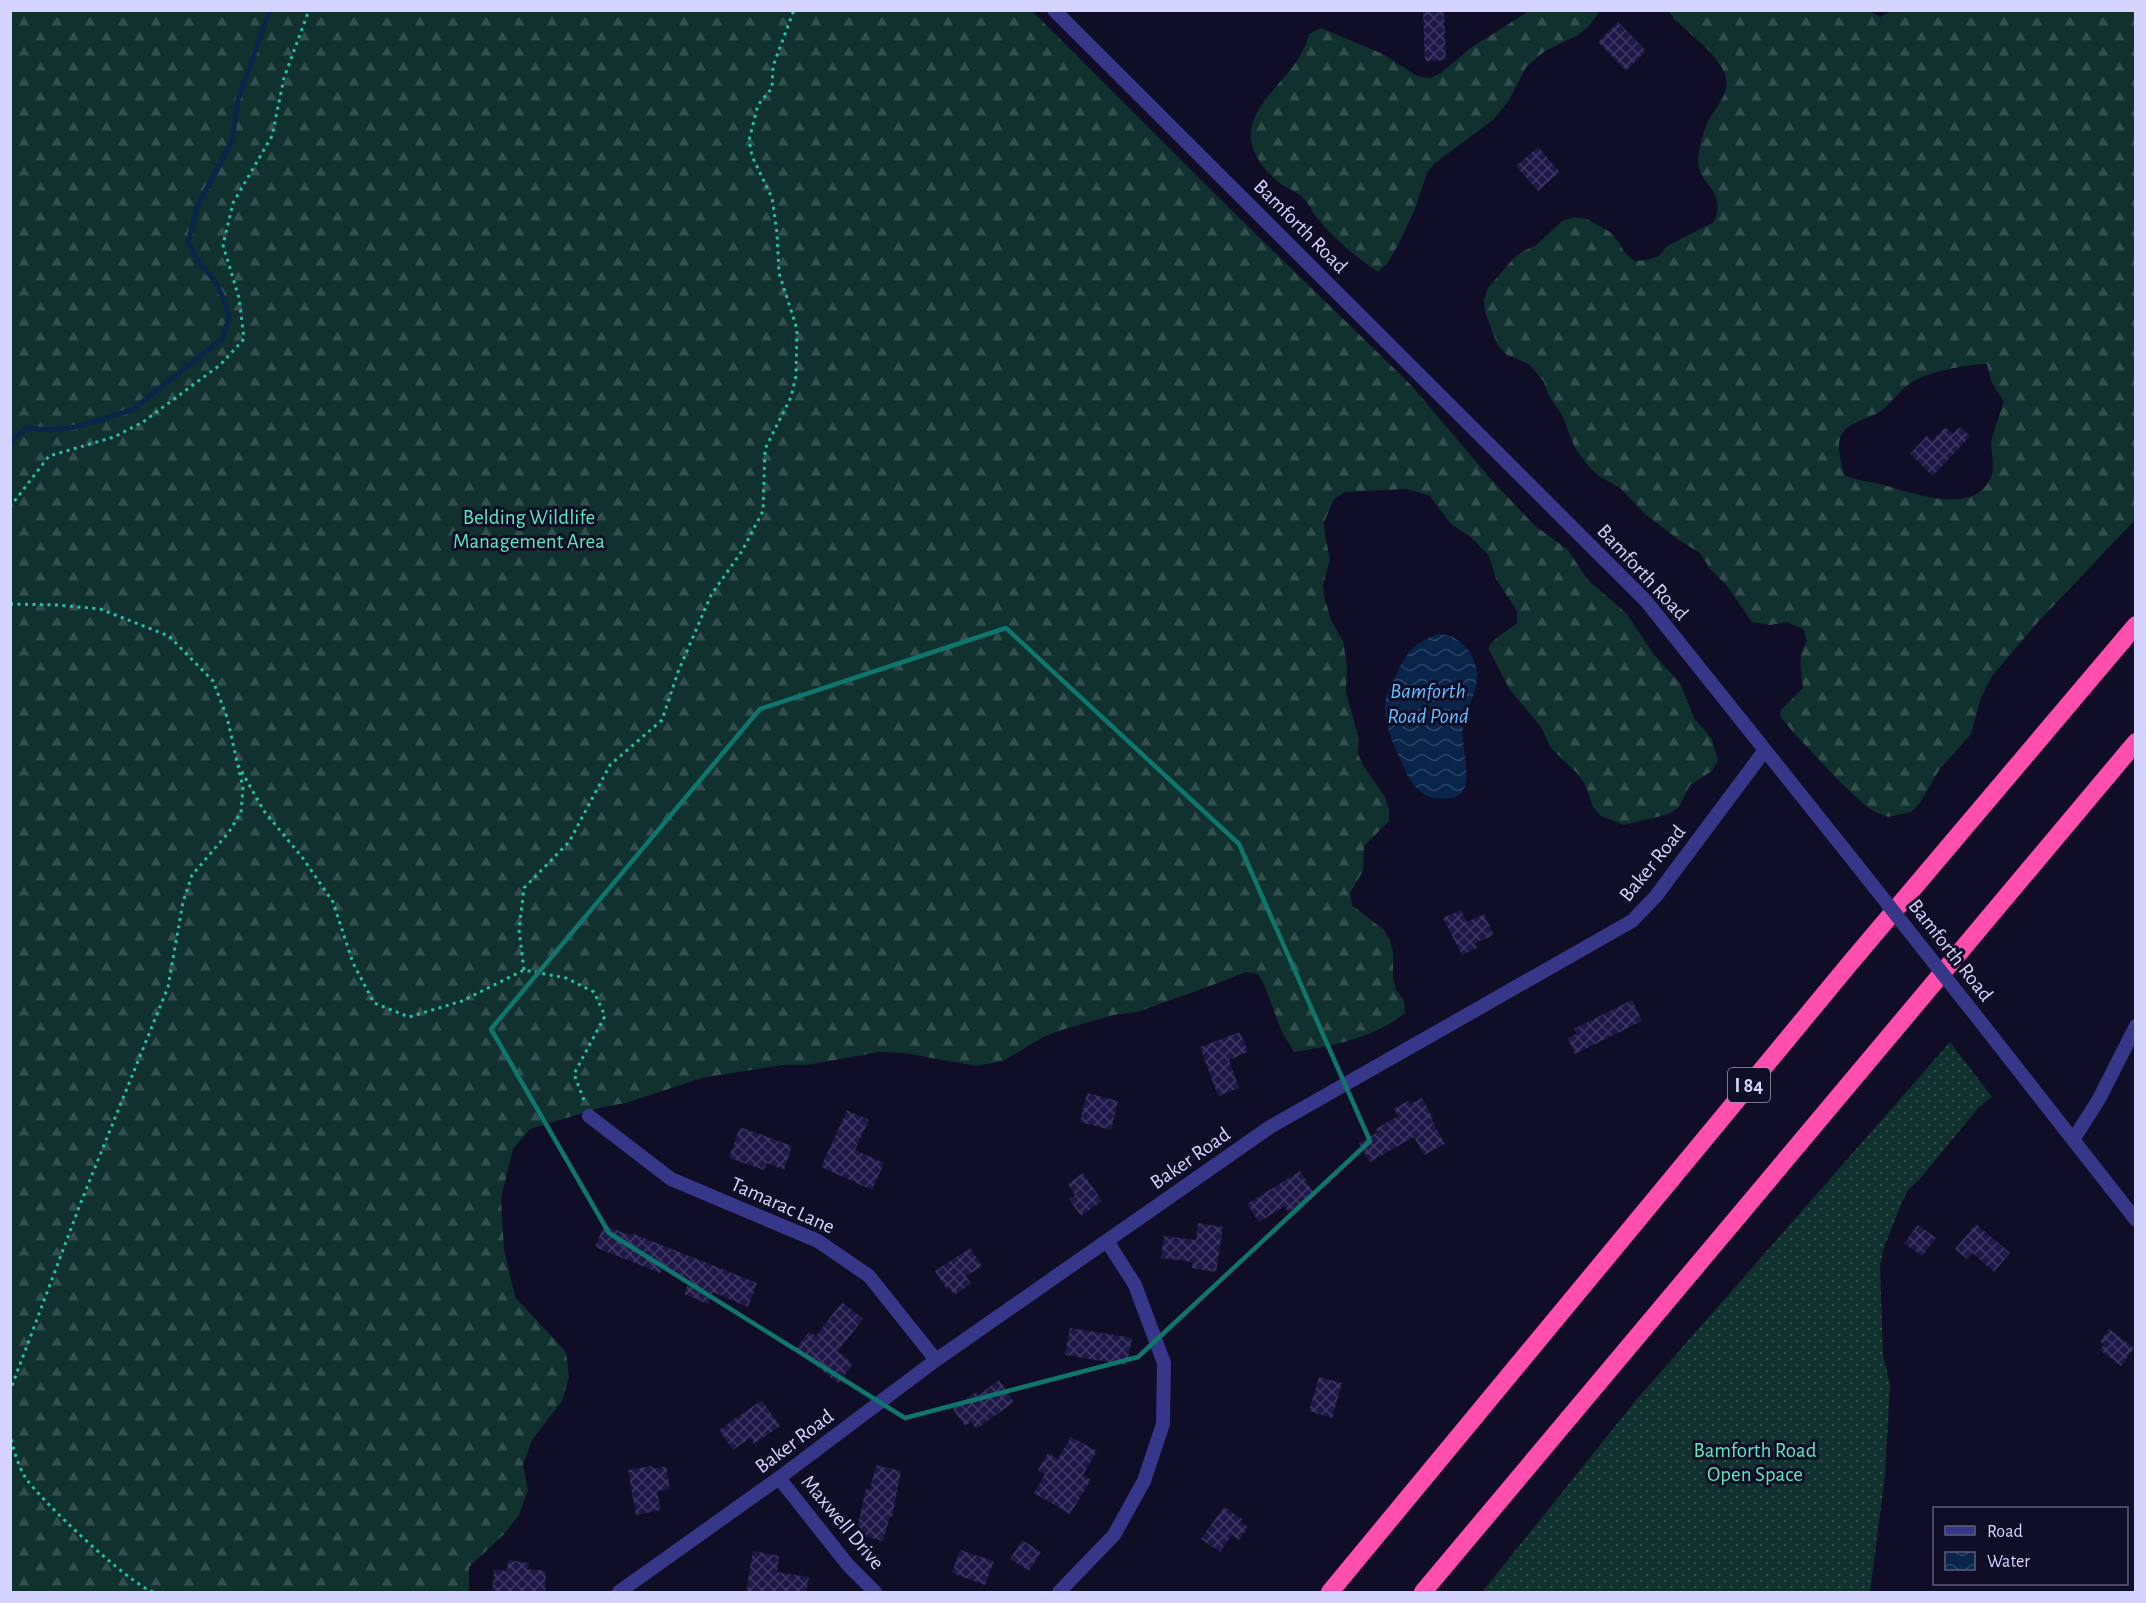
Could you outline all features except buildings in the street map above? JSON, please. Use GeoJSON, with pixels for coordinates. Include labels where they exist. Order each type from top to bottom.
{"type":"FeatureCollection","features":[{"type":"Feature","properties":{"kind":"highway","name":"I 84"},"geometry":{"type":"LineString","coordinates":[[1330,1593],[1865,945],[2136,625]]}},
{"type":"Feature","properties":{"kind":"highway"},"geometry":{"type":"LineString","coordinates":[[1423,1593],[2136,742]]}},
{"type":"Feature","properties":{"kind":"street","name":"Bamforth Road"},"geometry":{"type":"LineString","coordinates":[[1054,10],[1646,601],[2136,1220]]}},
{"type":"Feature","properties":{"kind":"street","name":"Baker Road"},"geometry":{"type":"LineString","coordinates":[[619,1593],[779,1478],[936,1360],[1270,1127],[1632,921],[1656,896],[1765,750]]}},
{"type":"Feature","properties":{"kind":"street"},"geometry":{"type":"LineString","coordinates":[[2073,1140],[2099,1099],[2136,1026]]}},
{"type":"Feature","properties":{"kind":"street","name":"Tamarac Lane"},"geometry":{"type":"LineString","coordinates":[[589,1116],[671,1179],[818,1241],[869,1276],[936,1360]]}},
{"type":"Feature","properties":{"kind":"street"},"geometry":{"type":"LineString","coordinates":[[1059,1593],[1114,1535],[1144,1481],[1162,1424],[1164,1363],[1135,1285],[1107,1241]]}},
{"type":"Feature","properties":{"kind":"street","name":"Maxwell Drive"},"geometry":{"type":"LineString","coordinates":[[779,1478],[848,1565],[875,1593]]}},
{"type":"Feature","properties":{"kind":"path"},"geometry":{"type":"LineString","coordinates":[[10,507],[49,456],[114,437],[143,422],[220,365],[244,339],[239,298],[223,245],[233,203],[272,136],[284,78],[309,10]]}},
{"type":"Feature","properties":{"kind":"path"},"geometry":{"type":"LineString","coordinates":[[524,970],[519,930],[524,888],[569,842],[610,765],[662,720],[678,672],[711,595],[742,551],[763,511],[765,449],[791,397],[796,376],[797,329],[779,273],[772,198],[752,156],[750,140],[758,105],[772,88],[773,66],[794,10]]}},
{"type":"Feature","properties":{"kind":"path"},"geometry":{"type":"LineString","coordinates":[[10,604],[100,609],[169,636],[213,681],[226,717],[243,788],[241,812],[229,832],[192,875],[183,902],[168,987],[81,1202],[10,1391]]}},
{"type":"Feature","properties":{"kind":"path"},"geometry":{"type":"LineString","coordinates":[[236,761],[264,811],[302,857],[333,902],[353,963],[374,1003],[409,1017],[462,1001],[524,970],[566,978],[594,992],[605,1016],[574,1074],[589,1116]]}},
{"type":"Feature","properties":{"kind":"path"},"geometry":{"type":"LineString","coordinates":[[10,1432],[23,1474],[36,1492],[115,1565],[153,1593]]}},
{"type":"Feature","properties":{"kind":"highlighted area"},"geometry":{"type":"Polygon","coordinates":[[[1006,628],[1239,844],[1370,1141],[1138,1357],[905,1418],[609,1233],[491,1029],[760,709],[1006,628]]]}},
{"type":"Feature","properties":{"kind":"green space"},"geometry":{"type":"Polygon","coordinates":[[[1894,10],[2136,11],[2135,520],[2037,623],[1992,676],[1981,698],[1971,734],[1939,770],[1920,803],[1911,812],[1888,817],[1867,807],[1793,732],[1780,716],[1781,710],[1803,688],[1801,658],[1807,641],[1803,629],[1787,622],[1770,625],[1752,622],[1700,553],[1645,514],[1620,488],[1590,468],[1575,448],[1562,415],[1548,394],[1544,382],[1529,364],[1507,355],[1498,346],[1485,312],[1484,300],[1488,288],[1513,259],[1523,251],[1535,246],[1562,221],[1574,217],[1587,219],[1610,232],[1625,253],[1634,261],[1659,256],[1667,246],[1714,222],[1717,211],[1715,195],[1700,171],[1698,158],[1706,126],[1725,92],[1726,77],[1710,52],[1668,11],[1870,11],[1880,17],[1894,10]],[[1987,364],[1946,370],[1916,380],[1904,388],[1881,411],[1845,430],[1840,438],[1839,449],[1844,475],[1942,499],[1970,497],[1982,490],[1992,474],[1992,438],[2004,402],[1991,381],[1987,364]]]}},
{"type":"Feature","properties":{"kind":"green space","name":"Belding Wildlife Management Area"},"geometry":{"type":"Polygon","coordinates":[[[11,11],[1032,11],[1411,385],[1489,477],[1535,526],[1567,549],[1588,580],[1626,613],[1655,656],[1680,683],[1694,718],[1712,739],[1718,761],[1712,771],[1690,785],[1679,807],[1669,814],[1624,825],[1601,816],[1593,807],[1585,784],[1578,774],[1551,748],[1541,727],[1510,690],[1488,648],[1498,637],[1517,623],[1517,611],[1496,579],[1489,556],[1472,538],[1451,524],[1429,495],[1406,489],[1345,492],[1334,499],[1324,522],[1330,560],[1323,584],[1324,596],[1331,620],[1343,641],[1347,666],[1346,692],[1359,740],[1358,754],[1385,797],[1389,809],[1389,821],[1364,846],[1363,871],[1350,893],[1352,905],[1384,930],[1390,941],[1393,952],[1393,978],[1396,990],[1404,1000],[1405,1013],[1380,1029],[1352,1040],[1294,1052],[1281,1030],[1258,974],[1246,972],[1137,1012],[1114,1015],[1045,1036],[1003,1061],[976,1066],[904,1053],[879,1052],[807,1065],[783,1065],[702,1078],[626,1103],[603,1107],[530,1129],[513,1149],[501,1198],[504,1249],[515,1297],[566,1352],[569,1377],[562,1401],[532,1440],[523,1465],[528,1490],[519,1515],[504,1534],[469,1567],[469,1592],[11,1592],[11,11]]]}},
{"type":"Feature","properties":{"kind":"green space"},"geometry":{"type":"Polygon","coordinates":[[[1529,11],[1600,11],[1588,27],[1578,35],[1545,51],[1526,67],[1509,100],[1493,120],[1435,163],[1427,173],[1415,209],[1399,243],[1387,264],[1378,272],[1338,240],[1317,218],[1302,197],[1274,179],[1257,157],[1253,149],[1251,131],[1258,110],[1298,60],[1309,34],[1321,28],[1383,54],[1417,76],[1430,78],[1441,73],[1472,47],[1529,11]]]}},
{"type":"Feature","properties":{"kind":"green space","name":"Bamforth Road Open Space"},"geometry":{"type":"Polygon","coordinates":[[[1950,1042],[1992,1097],[1979,1107],[1919,1180],[1908,1190],[1883,1250],[1880,1267],[1883,1354],[1890,1385],[1885,1476],[1870,1592],[1482,1592],[1637,1399],[1950,1042]]]}},
{"type":"Feature","properties":{"kind":"water","name":"Bamforth Road Pond"},"geometry":{"type":"Polygon","coordinates":[[[1438,634],[1461,642],[1472,655],[1477,671],[1476,686],[1463,728],[1465,787],[1460,795],[1450,798],[1429,797],[1414,785],[1394,746],[1387,727],[1385,707],[1391,685],[1405,658],[1417,644],[1438,634]]]}},
{"type":"Feature","properties":{"kind":"waterway"},"geometry":{"type":"LineString","coordinates":[[10,446],[13,439],[27,428],[51,430],[76,427],[132,410],[222,339],[229,318],[224,300],[215,281],[198,261],[188,242],[198,205],[232,141],[238,99],[270,10]]}}]}
